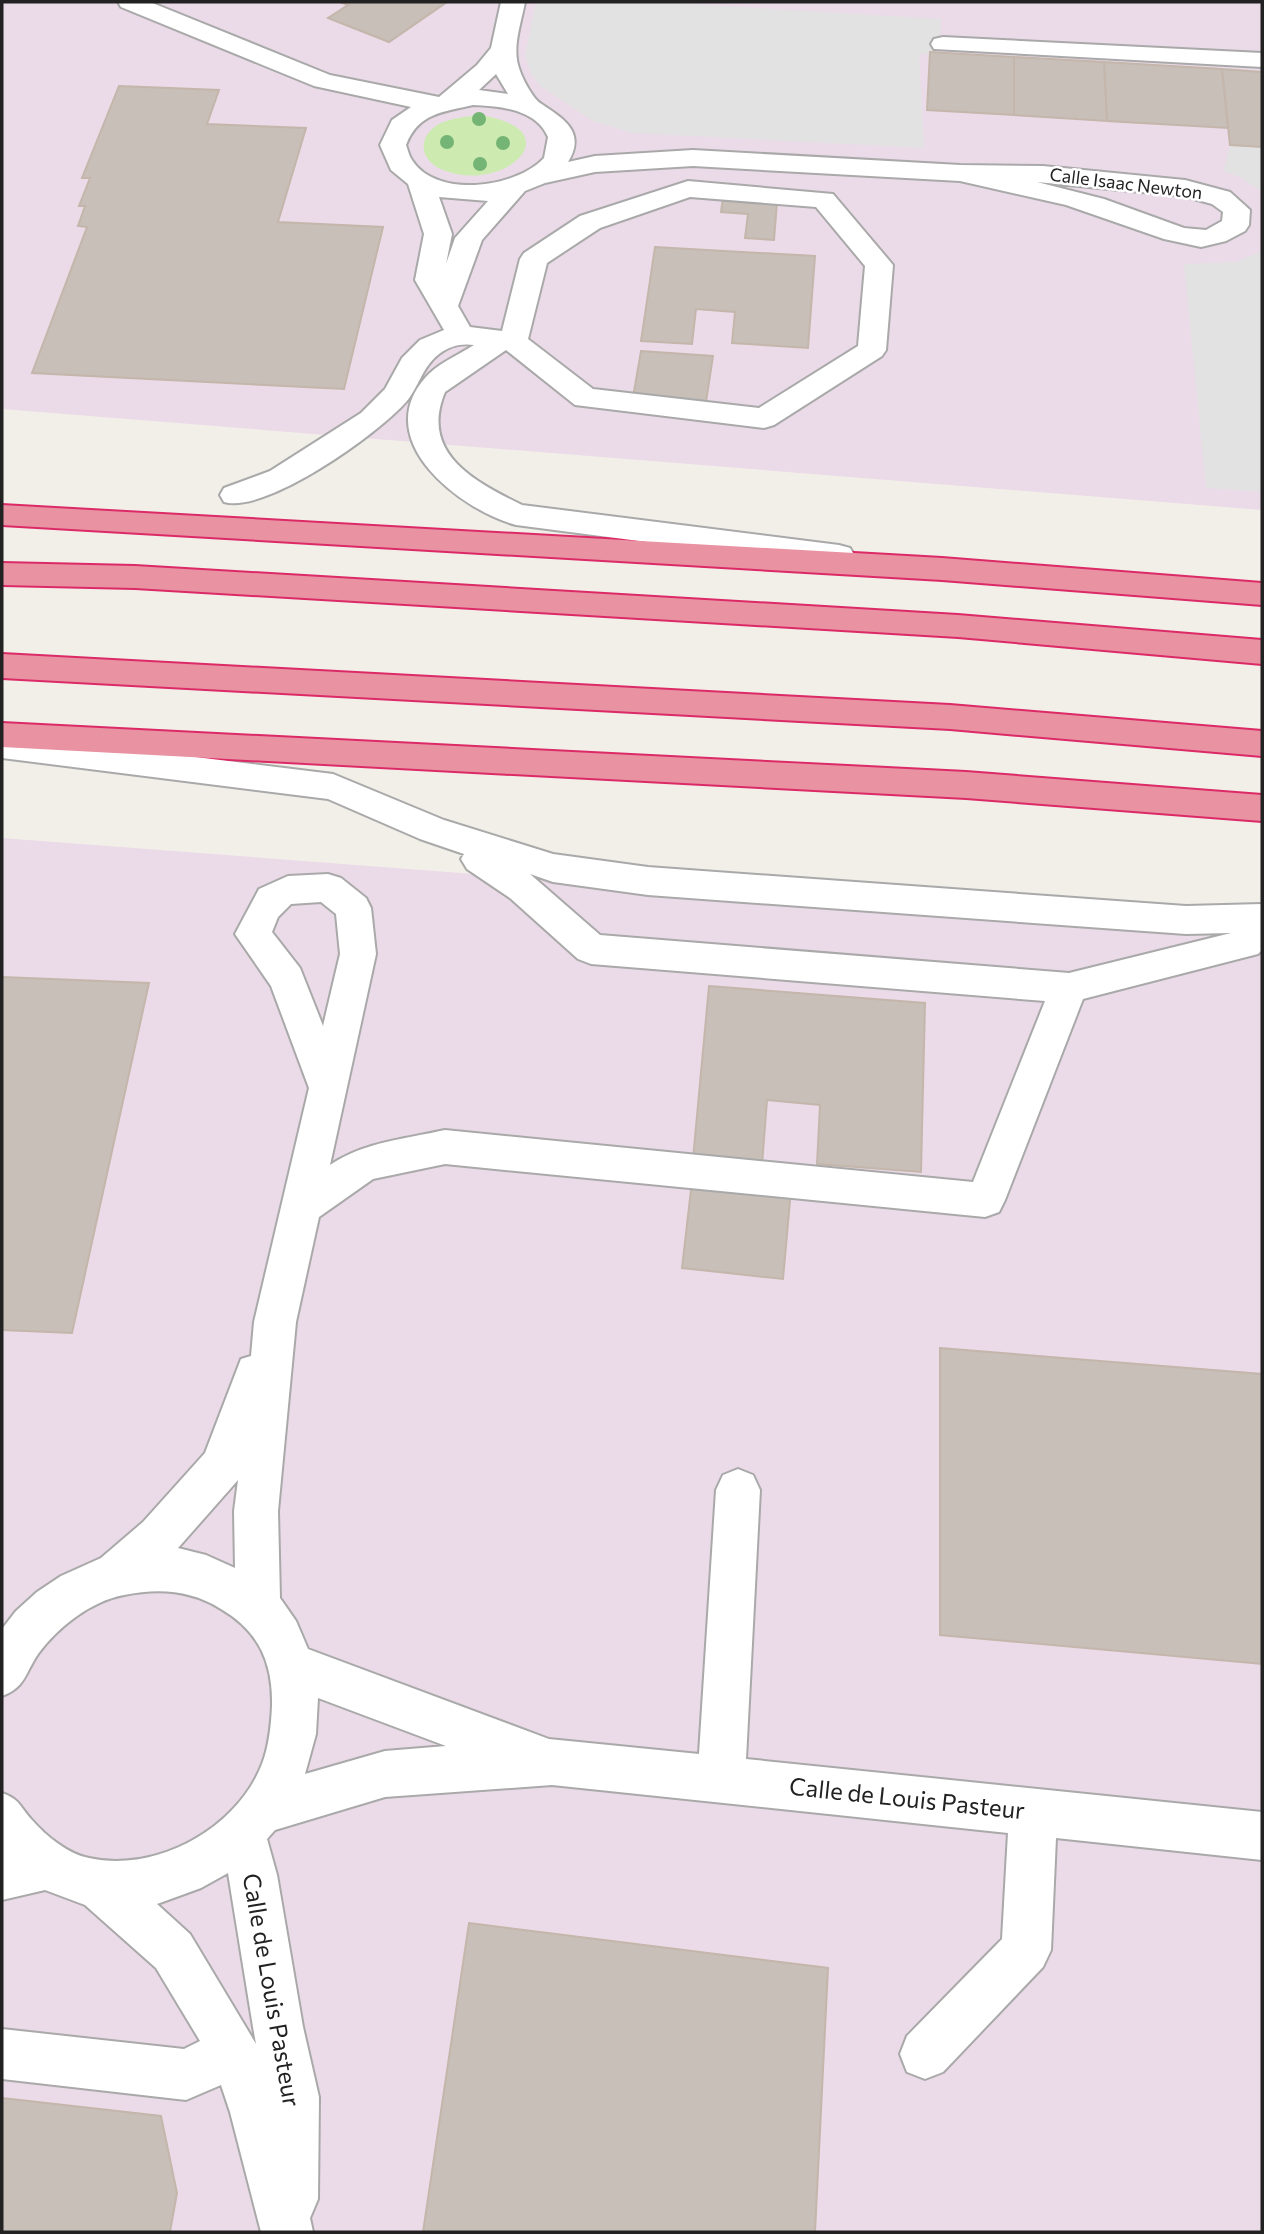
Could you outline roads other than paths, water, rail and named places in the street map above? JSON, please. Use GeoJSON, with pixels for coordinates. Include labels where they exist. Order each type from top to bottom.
{"type":"FeatureCollection","features":[{"type":"Feature","properties":{"kind":"highway"},"geometry":{"type":"LineString","coordinates":[[2,515],[942,569],[1262,594]]}},
{"type":"Feature","properties":{"kind":"highway"},"geometry":{"type":"LineString","coordinates":[[2,521],[158,524]]}},
{"type":"Feature","properties":{"kind":"highway"},"geometry":{"type":"LineString","coordinates":[[2,574],[135,577],[958,626],[1262,652]]}},
{"type":"Feature","properties":{"kind":"highway"},"geometry":{"type":"LineString","coordinates":[[2,666],[936,716],[1262,744]]}},
{"type":"Feature","properties":{"kind":"highway"},"geometry":{"type":"LineString","coordinates":[[2,735],[966,785],[1262,808]]}},
{"type":"Feature","properties":{"kind":"street"},"geometry":{"type":"LineString","coordinates":[[130,2],[323,81],[444,102],[492,97],[528,106]]}},
{"type":"Feature","properties":{"kind":"street"},"geometry":{"type":"LineString","coordinates":[[513,2],[503,49],[507,71],[528,106]]}},
{"type":"Feature","properties":{"kind":"street"},"geometry":{"type":"LineString","coordinates":[[943,44],[1262,60]]}},
{"type":"Feature","properties":{"kind":"street"},"geometry":{"type":"LineString","coordinates":[[379,127],[397,131],[406,120],[444,102],[485,71],[503,49]]}},
{"type":"Feature","properties":{"kind":"street"},"geometry":{"type":"LineString","coordinates":[[323,81],[379,127],[397,164],[421,183],[438,234],[429,280],[460,334]]}},
{"type":"Feature","properties":{"kind":"street","name":"Calle Isaac Newton"},"geometry":{"type":"LineString","coordinates":[[528,106],[545,115],[556,126],[597,139],[693,158]]}},
{"type":"Feature","properties":{"kind":"street"},"geometry":{"type":"LineString","coordinates":[[444,307],[469,238],[526,183],[552,166],[560,153],[561,139],[556,126]]}},
{"type":"Feature","properties":{"kind":"street","name":"Calle Isaac Newton"},"geometry":{"type":"LineString","coordinates":[[421,183],[465,194],[526,183],[595,164],[693,158],[960,173],[1043,174],[1185,188],[1221,198],[1237,210],[1235,225],[1221,235],[1198,239],[1040,190],[960,173]]}},
{"type":"Feature","properties":{"kind":"street"},"geometry":{"type":"LineString","coordinates":[[235,495],[281,478],[371,420],[397,394],[412,364],[430,346],[460,334],[506,342],[584,398],[764,418],[872,350],[879,265],[824,200],[688,189],[590,222],[534,259],[506,342],[436,384],[425,405],[423,438],[442,468],[475,495],[516,514],[942,569]]}},
{"type":"Feature","properties":{"kind":"street"},"geometry":{"type":"LineString","coordinates":[[2,745],[333,787],[432,830],[552,868],[648,881],[1186,920],[1258,934]]}},
{"type":"Feature","properties":{"kind":"street"},"geometry":{"type":"LineString","coordinates":[[432,830],[523,888],[591,949],[1069,988],[1258,934]]}},
{"type":"Feature","properties":{"kind":"street"},"geometry":{"type":"LineString","coordinates":[[258,1607],[257,1511],[275,1322],[328,1088],[358,954],[353,908],[328,888],[285,888],[264,904],[253,934],[286,979],[328,1088]]}},
{"type":"Feature","properties":{"kind":"street"},"geometry":{"type":"LineString","coordinates":[[301,1207],[363,1164],[445,1147],[985,1200],[1069,988]]}},
{"type":"Feature","properties":{"kind":"street"},"geometry":{"type":"LineString","coordinates":[[2,1673],[24,1636],[66,1598],[115,1575],[159,1537],[222,1466],[275,1322]]}},
{"type":"Feature","properties":{"kind":"street"},"geometry":{"type":"LineString","coordinates":[[721,1780],[738,1490]]}},
{"type":"Feature","properties":{"kind":"street"},"geometry":{"type":"LineString","coordinates":[[2,1817],[23,1871],[70,1877],[97,1884],[148,1884],[199,1866],[252,1821],[287,1764],[297,1714],[292,1666],[278,1633],[258,1607],[216,1579],[167,1568],[115,1575]]}},
{"type":"Feature","properties":{"kind":"street","name":"Calle de Louis Pasteur"},"geometry":{"type":"LineString","coordinates":[[292,1666],[552,1762]]}},
{"type":"Feature","properties":{"kind":"street","name":"Calle de Louis Pasteur"},"geometry":{"type":"LineString","coordinates":[[289,2232],[293,2097],[278,2027],[253,1875],[252,1821],[385,1774],[552,1762],[1262,1836]]}},
{"type":"Feature","properties":{"kind":"street"},"geometry":{"type":"LineString","coordinates":[[925,2054],[1026,1950],[1034,1812]]}},
{"type":"Feature","properties":{"kind":"street","name":"Calle de Louis Pasteur"},"geometry":{"type":"LineString","coordinates":[[97,1884],[173,1951],[234,2051],[256,2112],[289,2232]]}},
{"type":"Feature","properties":{"kind":"street"},"geometry":{"type":"LineString","coordinates":[[2,2054],[186,2076],[234,2051]]}}]}
